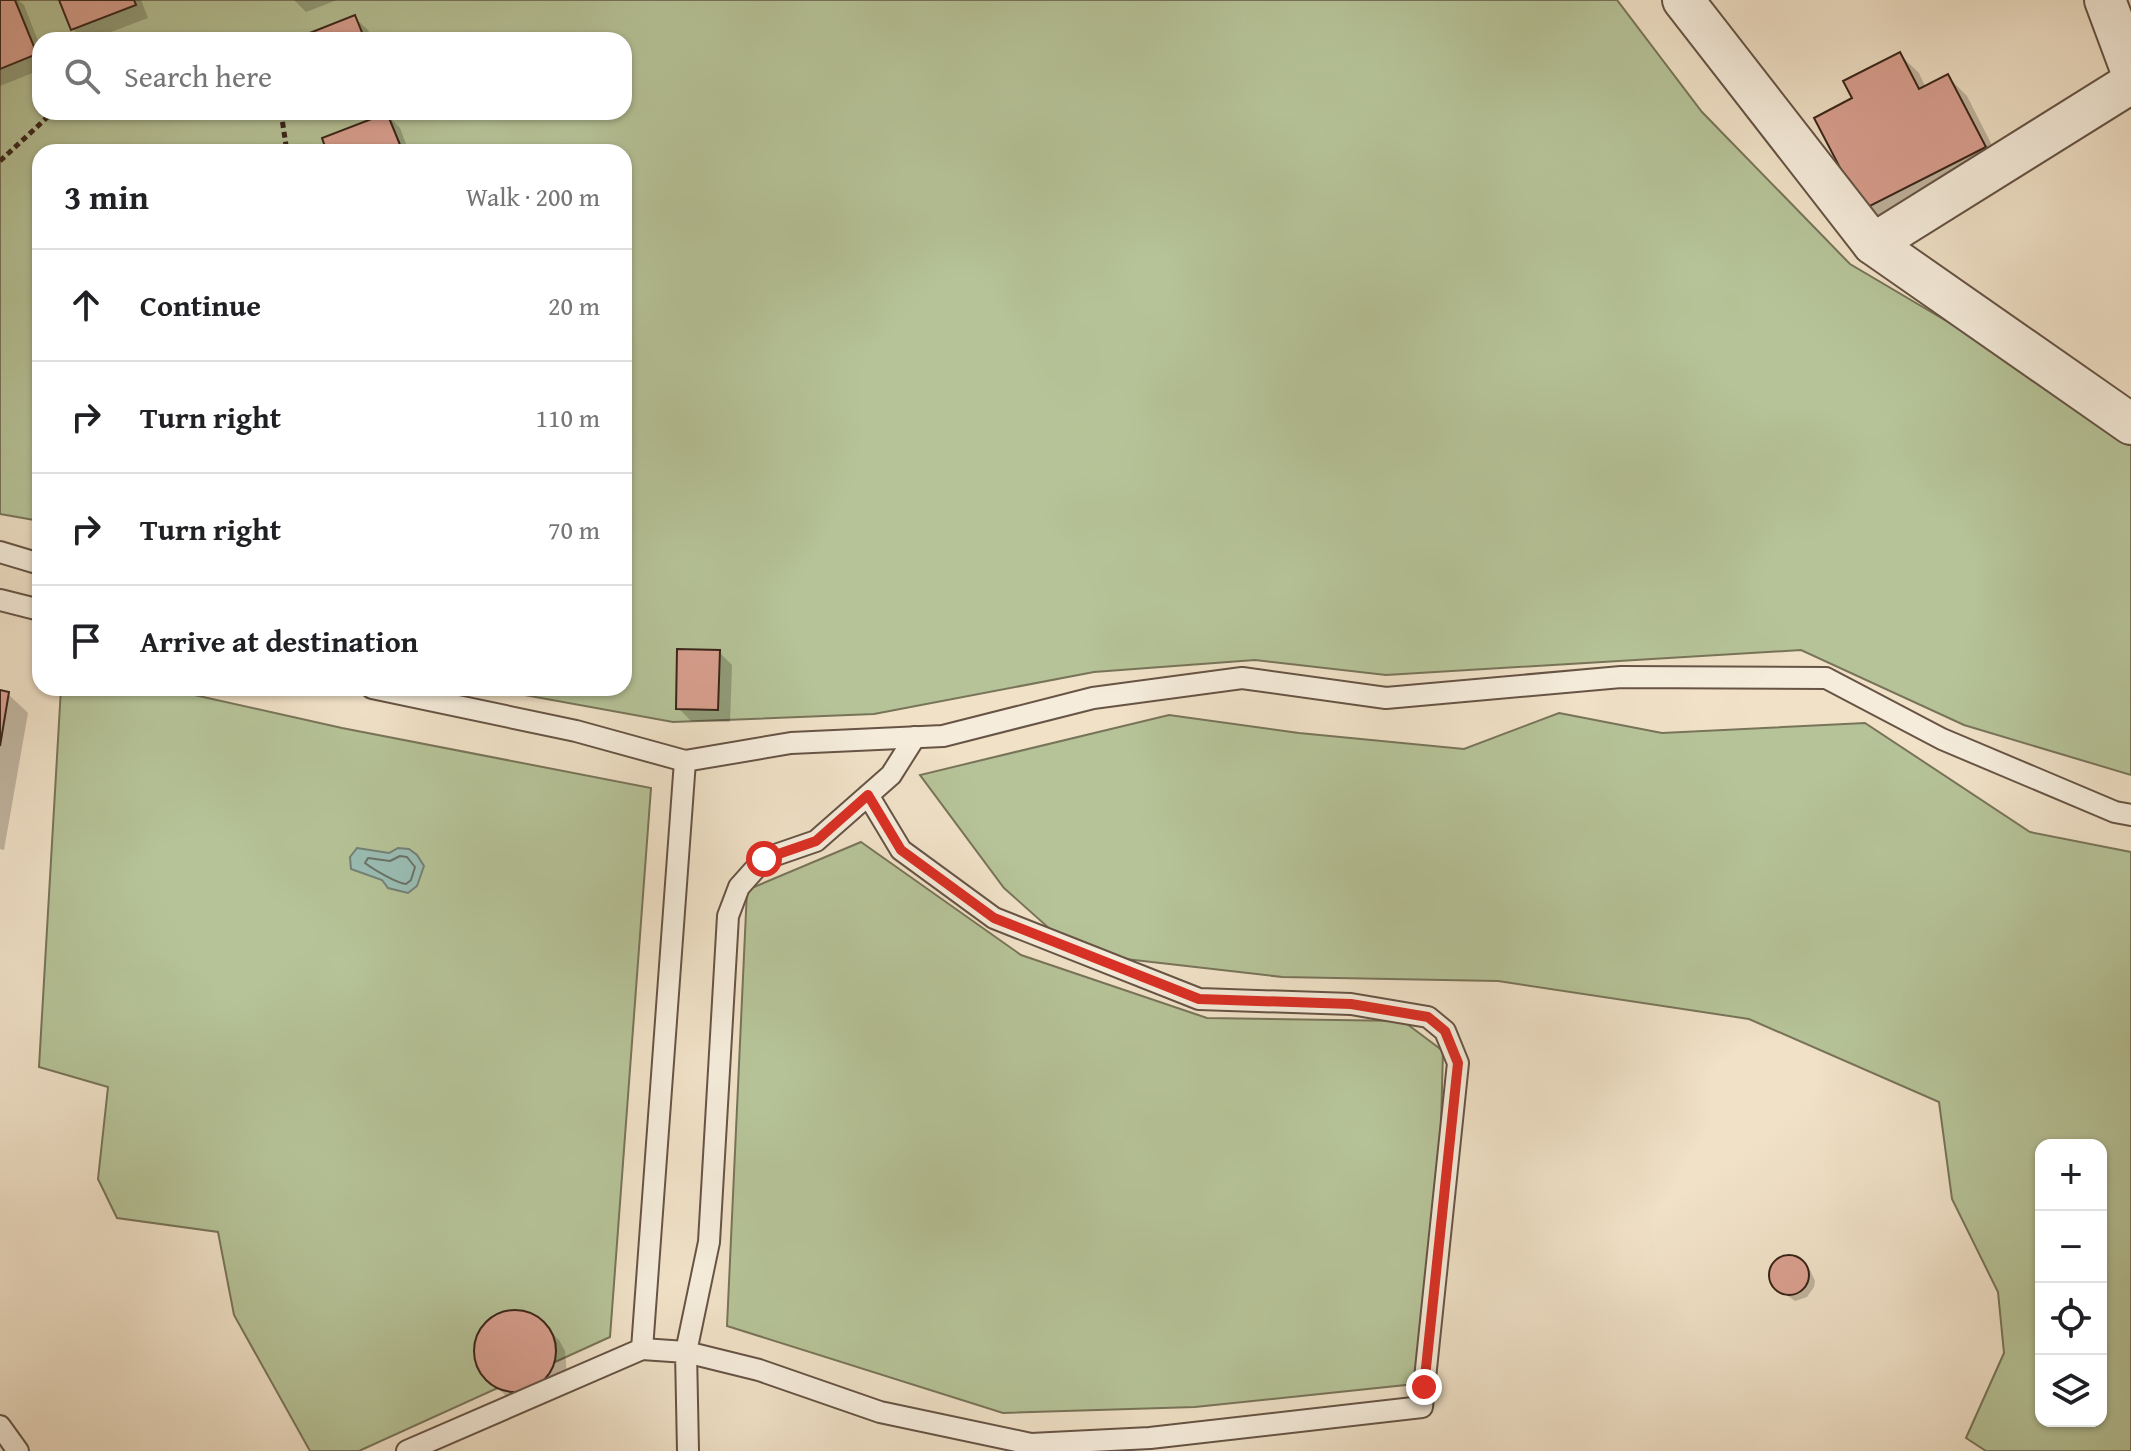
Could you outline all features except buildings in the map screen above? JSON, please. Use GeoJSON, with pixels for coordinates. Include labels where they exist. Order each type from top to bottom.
{"type":"FeatureCollection","features":[{"type":"Feature","properties":{"kind":"street"},"geometry":{"type":"LineString","coordinates":[[1683,0],[1873,244],[2131,424]]}},
{"type":"Feature","properties":{"kind":"street"},"geometry":{"type":"LineString","coordinates":[[2105,0],[2131,70]]}},
{"type":"Feature","properties":{"kind":"street"},"geometry":{"type":"LineString","coordinates":[[1873,244],[2131,83]]}},
{"type":"Feature","properties":{"kind":"lane"},"geometry":{"type":"LineString","coordinates":[[0,552],[32,562]]}},
{"type":"Feature","properties":{"kind":"lane"},"geometry":{"type":"LineString","coordinates":[[0,600],[32,608]]}},
{"type":"Feature","properties":{"kind":"lane"},"geometry":{"type":"LineString","coordinates":[[410,696],[576,731],[685,761],[791,743],[943,736],[1093,698],[1242,678],[1386,698],[1621,677],[1826,678],[1942,739],[2115,812],[2131,815]]}},
{"type":"Feature","properties":{"kind":"lane"},"geometry":{"type":"LineString","coordinates":[[688,1451],[686,1352],[709,1242],[728,916],[739,887],[764,859],[816,841],[891,775],[915,737]]}},
{"type":"Feature","properties":{"kind":"lane"},"geometry":{"type":"LineString","coordinates":[[642,1349],[685,761]]}},
{"type":"Feature","properties":{"kind":"lane"},"geometry":{"type":"LineString","coordinates":[[407,1451],[642,1349],[686,1352],[759,1370],[880,1412],[1031,1444],[1150,1438],[1422,1407],[1458,1063],[1445,1031],[1428,1017],[1351,1004],[1199,999],[994,918],[901,850],[868,795]]}},
{"type":"Feature","properties":{"kind":"lane"},"geometry":{"type":"LineString","coordinates":[[0,1426],[18,1451]]}},
{"type":"Feature","properties":{"kind":"path"},"geometry":{"type":"LineString","coordinates":[[0,161],[44,120]]}},
{"type":"Feature","properties":{"kind":"path"},"geometry":{"type":"LineString","coordinates":[[282,120],[286,144]]}},
{"type":"Feature","properties":{"kind":"green space"},"geometry":{"type":"Polygon","coordinates":[[[0,0],[1617,0],[1702,112],[1850,264],[2131,430],[2131,775],[1964,725],[1801,650],[1386,675],[1255,660],[1094,672],[874,714],[673,722],[530,696],[632,696],[632,144],[32,144],[32,520],[0,514],[0,0]]]}},
{"type":"Feature","properties":{"kind":"green space"},"geometry":{"type":"Polygon","coordinates":[[[61,696],[199,696],[342,728],[651,788],[610,1337],[359,1451],[310,1451],[234,1315],[218,1232],[117,1218],[98,1179],[108,1087],[39,1067],[61,696]]]}},
{"type":"Feature","properties":{"kind":"green space"},"geometry":{"type":"Polygon","coordinates":[[[1559,713],[1662,733],[1865,723],[2030,832],[2131,852],[2131,1451],[1986,1451],[1966,1438],[2004,1353],[1998,1292],[1952,1199],[1939,1102],[1749,1019],[1498,981],[1282,977],[1108,957],[1051,930],[1004,888],[920,775],[1169,715],[1299,733],[1464,749],[1559,713]]]}},
{"type":"Feature","properties":{"kind":"green space"},"geometry":{"type":"Polygon","coordinates":[[[861,842],[1021,955],[1207,1018],[1403,1021],[1443,1051],[1434,1382],[1195,1407],[1003,1413],[727,1326],[747,890],[861,842]]]}},
{"type":"Feature","properties":{"kind":"water"},"geometry":{"type":"Polygon","coordinates":[[[357,848],[389,853],[398,848],[409,849],[424,866],[417,886],[408,893],[388,888],[382,880],[351,869],[350,857],[357,848]]]}},
{"type":"Feature","properties":{"kind":"route"},"geometry":{"type":"LineString","coordinates":[[764,859],[816,841],[868,795],[901,850],[994,918],[1199,999],[1351,1004],[1428,1017],[1445,1031],[1458,1063],[1424,1387]]}}]}
